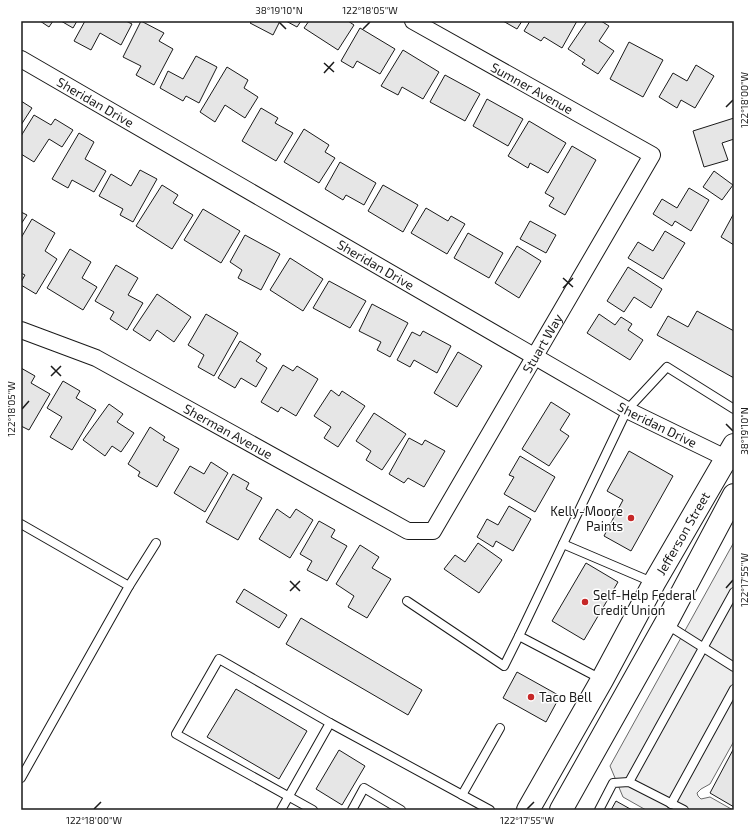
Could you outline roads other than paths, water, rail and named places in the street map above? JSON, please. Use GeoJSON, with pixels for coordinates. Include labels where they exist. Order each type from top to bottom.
{"type":"FeatureCollection","features":[{"type":"Feature","properties":{"kind":"main road","name":"Jefferson Street"},"geometry":{"type":"LineString","coordinates":[[528,810],[602,680],[654,583],[732,455]]}},
{"type":"Feature","properties":{"kind":"main road","name":"Jefferson Street"},"geometry":{"type":"LineString","coordinates":[[561,810],[666,623],[734,495]]}},
{"type":"Feature","properties":{"kind":"street","name":"Sumner Avenue"},"geometry":{"type":"LineString","coordinates":[[413,21],[652,155]]}},
{"type":"Feature","properties":{"kind":"street","name":"Sheridan Drive"},"geometry":{"type":"LineString","coordinates":[[21,59],[627,410],[732,455]]}},
{"type":"Feature","properties":{"kind":"street","name":"Stuart Way"},"geometry":{"type":"LineString","coordinates":[[433,531],[652,155]]}},
{"type":"Feature","properties":{"kind":"street","name":"Sherman Avenue"},"geometry":{"type":"LineString","coordinates":[[21,330],[96,358],[408,531],[433,531]]}},
{"type":"Feature","properties":{"kind":"lane"},"geometry":{"type":"LineString","coordinates":[[407,601],[504,666],[627,410],[667,367],[734,409]]}},
{"type":"Feature","properties":{"kind":"lane"},"geometry":{"type":"LineString","coordinates":[[21,524],[129,586]]}},
{"type":"Feature","properties":{"kind":"lane"},"geometry":{"type":"LineString","coordinates":[[21,778],[129,586],[156,543]]}},
{"type":"Feature","properties":{"kind":"lane"},"geometry":{"type":"LineString","coordinates":[[563,544],[654,583]]}},
{"type":"Feature","properties":{"kind":"lane"},"geometry":{"type":"LineString","coordinates":[[628,782],[734,592]]}},
{"type":"Feature","properties":{"kind":"lane"},"geometry":{"type":"LineString","coordinates":[[666,623],[734,667]]}},
{"type":"Feature","properties":{"kind":"lane"},"geometry":{"type":"LineString","coordinates":[[519,636],[602,680]]}},
{"type":"Feature","properties":{"kind":"lane"},"geometry":{"type":"LineString","coordinates":[[313,810],[176,734],[219,659],[330,723],[490,810]]}},
{"type":"Feature","properties":{"kind":"lane"},"geometry":{"type":"LineString","coordinates":[[671,804],[734,689]]}},
{"type":"Feature","properties":{"kind":"lane"},"geometry":{"type":"LineString","coordinates":[[281,810],[330,723]]}},
{"type":"Feature","properties":{"kind":"lane"},"geometry":{"type":"LineString","coordinates":[[462,795],[500,728]]}},
{"type":"Feature","properties":{"kind":"lane"},"geometry":{"type":"LineString","coordinates":[[599,810],[613,782],[628,782],[684,810]]}},
{"type":"Feature","properties":{"kind":"lane"},"geometry":{"type":"LineString","coordinates":[[352,810],[364,788],[401,810]]}},
{"type":"Feature","properties":{"kind":"place","name":"Kelly-Moore Paints"},"geometry":{"type":"Point","coordinates":[631,518]}},
{"type":"Feature","properties":{"kind":"place","name":"Self-Help Federal Credit Union"},"geometry":{"type":"Point","coordinates":[585,602]}},
{"type":"Feature","properties":{"kind":"place","name":"Taco Bell"},"geometry":{"type":"Point","coordinates":[531,697]}}]}
